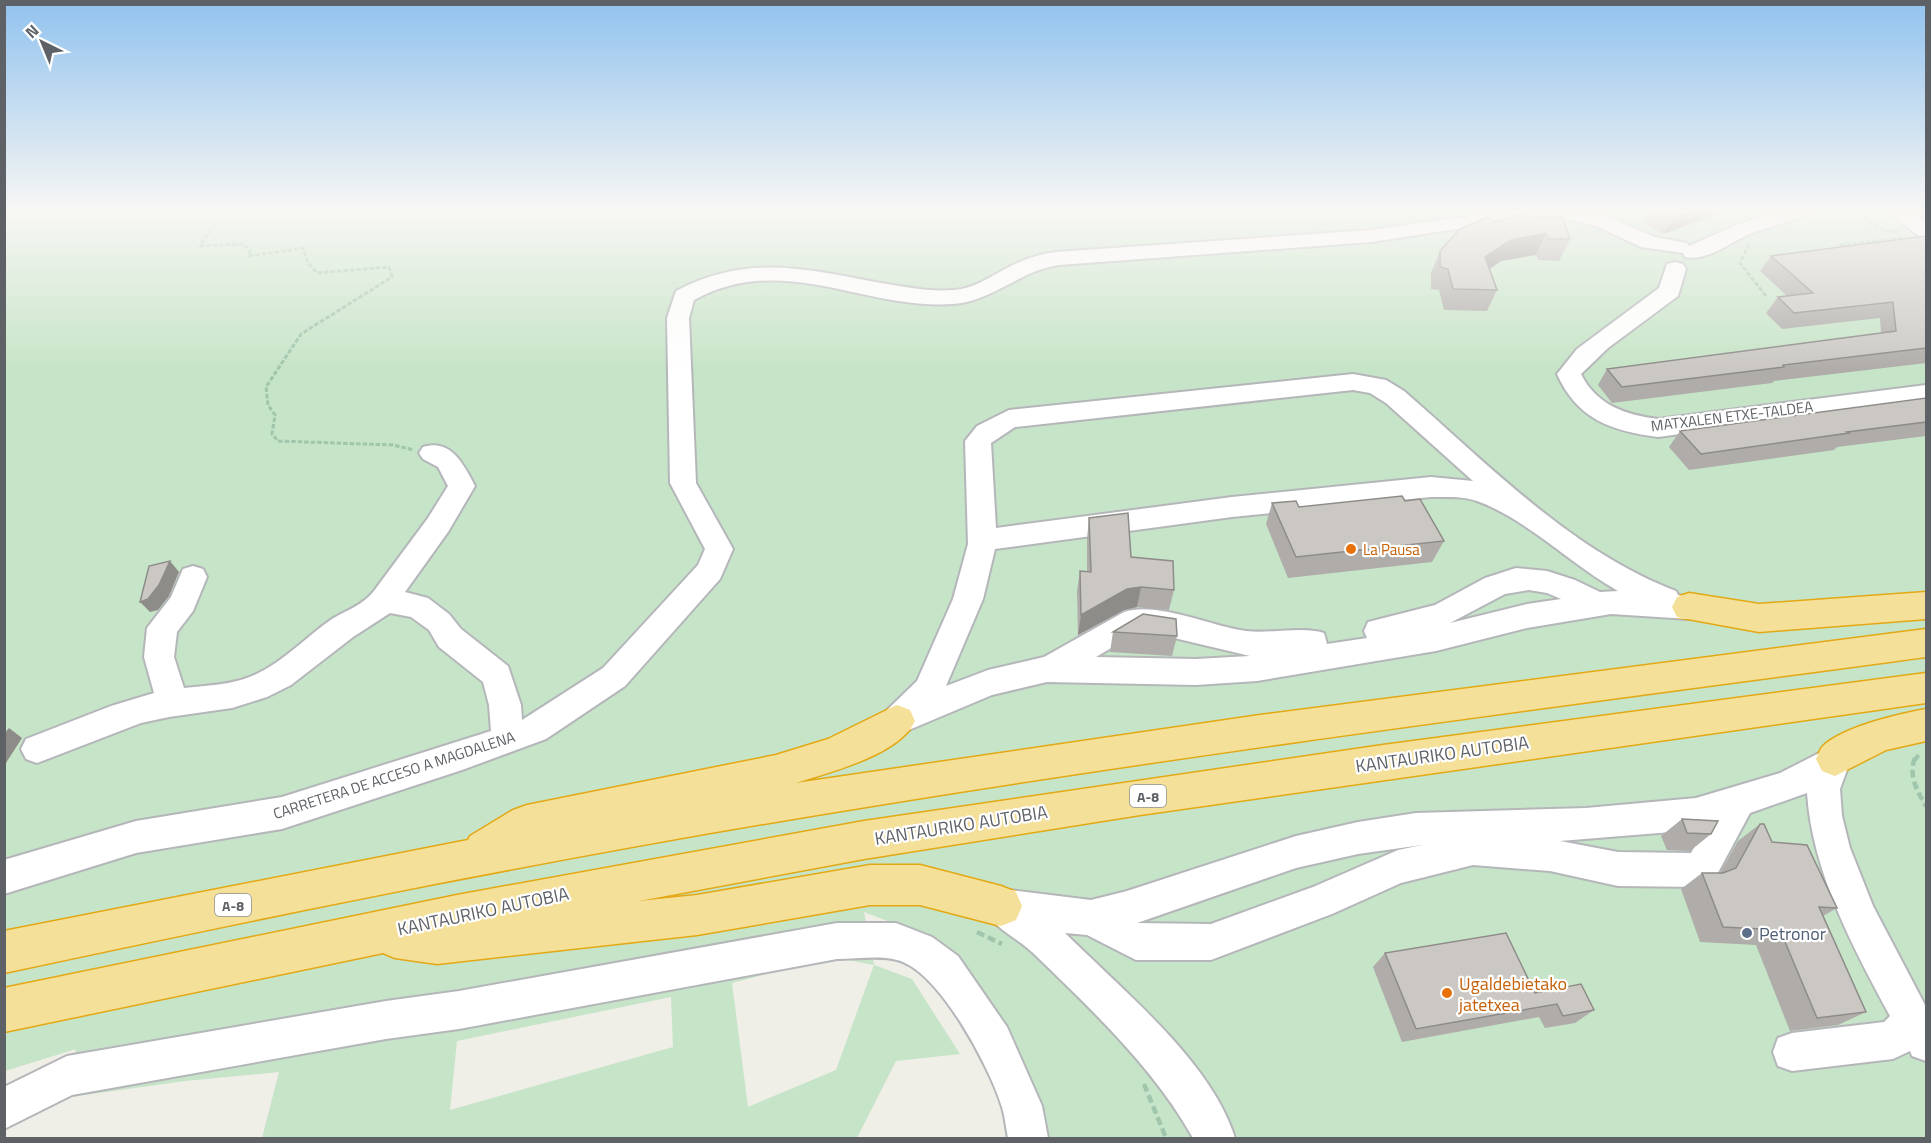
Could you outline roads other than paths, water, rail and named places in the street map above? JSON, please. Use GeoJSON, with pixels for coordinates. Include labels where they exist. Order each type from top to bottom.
{"type":"FeatureCollection","features":[{"type":"Feature","properties":{"kind":"highway"},"geometry":{"type":"LineString","coordinates":[[1689,607],[1759,618],[1926,606]]}},
{"type":"Feature","properties":{"kind":"highway","name":"A-8"},"geometry":{"type":"LineString","coordinates":[[4,952],[463,861],[846,793],[1103,753],[1926,643]]}},
{"type":"Feature","properties":{"kind":"highway","name":"KANTAURIKO AUTOBIA"},"geometry":{"type":"LineString","coordinates":[[4,1010],[600,887],[910,833],[1383,762],[1926,688]]}},
{"type":"Feature","properties":{"kind":"highway"},"geometry":{"type":"LineString","coordinates":[[463,861],[527,824],[776,772],[835,754],[871,738],[897,721]]}},
{"type":"Feature","properties":{"kind":"highway"},"geometry":{"type":"LineString","coordinates":[[1835,759],[1860,742],[1896,730],[1926,724]]}},
{"type":"Feature","properties":{"kind":"highway"},"geometry":{"type":"LineString","coordinates":[[375,934],[437,943],[697,915],[870,885],[920,885],[1000,906]]}},
{"type":"Feature","properties":{"kind":"street","name":"CARRETERA DE ACCESO A MAGDALENA"},"geometry":{"type":"LineString","coordinates":[[4,877],[136,837],[282,813],[462,756],[535,729],[614,677],[710,571],[719,549],[683,483],[678,318],[684,296],[702,284],[734,276],[768,273],[797,275],[925,297],[958,297],[986,288],[1035,263]]}},
{"type":"Feature","properties":{"kind":"street","name":"MATXALEN ETXE-TALDEA"},"geometry":{"type":"LineString","coordinates":[[1676,263],[1670,291],[1573,365],[1569,374],[1573,387],[1581,397],[1616,420],[1632,425],[1658,428],[1926,393]]}},
{"type":"Feature","properties":{"kind":"street"},"geometry":{"type":"LineString","coordinates":[[897,721],[929,690],[968,599],[982,540],[978,441],[986,432],[1009,419],[1353,382],[1377,386],[1395,397],[1535,520],[1589,561],[1649,593],[1689,607]]}},
{"type":"Feature","properties":{"kind":"street"},"geometry":{"type":"LineString","coordinates":[[37,749],[117,716],[190,699],[226,697],[255,689],[285,674],[342,628],[385,601],[462,486],[448,461],[432,453]]}},
{"type":"Feature","properties":{"kind":"street"},"geometry":{"type":"LineString","coordinates":[[982,540],[1232,507],[1431,487],[1462,486],[1481,492],[1499,498],[1535,520]]}},
{"type":"Feature","properties":{"kind":"street"},"geometry":{"type":"LineString","coordinates":[[173,703],[159,657],[162,628],[183,603],[194,578]]}},
{"type":"Feature","properties":{"kind":"street"},"geometry":{"type":"LineString","coordinates":[[1047,669],[1134,620],[1170,625],[1245,643],[1278,645],[1330,641],[1400,627],[1445,613],[1474,599],[1498,582],[1529,579],[1556,584],[1598,604]]}},
{"type":"Feature","properties":{"kind":"street"},"geometry":{"type":"LineString","coordinates":[[385,601],[418,606],[439,622],[450,638],[497,675],[505,705],[508,739]]}},
{"type":"Feature","properties":{"kind":"street"},"geometry":{"type":"LineString","coordinates":[[897,721],[988,683],[1047,669],[1196,672],[1257,668],[1436,639],[1527,616],[1611,602],[1689,607]]}},
{"type":"Feature","properties":{"kind":"street"},"geometry":{"type":"LineString","coordinates":[[1000,906],[1091,918],[1127,909],[1296,852],[1358,838],[1416,829],[1586,824],[1696,814],[1788,786],[1835,759]]}},
{"type":"Feature","properties":{"kind":"street"},"geometry":{"type":"LineString","coordinates":[[1792,1052],[1893,1040],[1920,1032],[1876,948],[1840,869],[1825,819],[1823,787],[1835,759]]}},
{"type":"Feature","properties":{"kind":"street"},"geometry":{"type":"LineString","coordinates":[[1091,918],[1136,942],[1211,942],[1319,902],[1398,867],[1473,849],[1550,855],[1618,869],[1701,870],[1738,802]]}},
{"type":"Feature","properties":{"kind":"street"},"geometry":{"type":"LineString","coordinates":[[1000,906],[1043,938],[1159,1053],[1191,1095],[1215,1138]]}},
{"type":"Feature","properties":{"kind":"street"},"geometry":{"type":"LineString","coordinates":[[4,1108],[67,1076],[386,1020],[459,1010],[837,941],[896,941],[919,950],[945,969],[965,996],[993,1041],[1022,1106],[1028,1138]]}},
{"type":"Feature","properties":{"kind":"place","name":"La Pausa"},"geometry":{"type":"Point","coordinates":[1351,549]}},
{"type":"Feature","properties":{"kind":"place","name":"Petronor"},"geometry":{"type":"Point","coordinates":[1747,933]}},
{"type":"Feature","properties":{"kind":"place","name":"Ugaldebietako jatetxea"},"geometry":{"type":"Point","coordinates":[1447,993]}}]}
